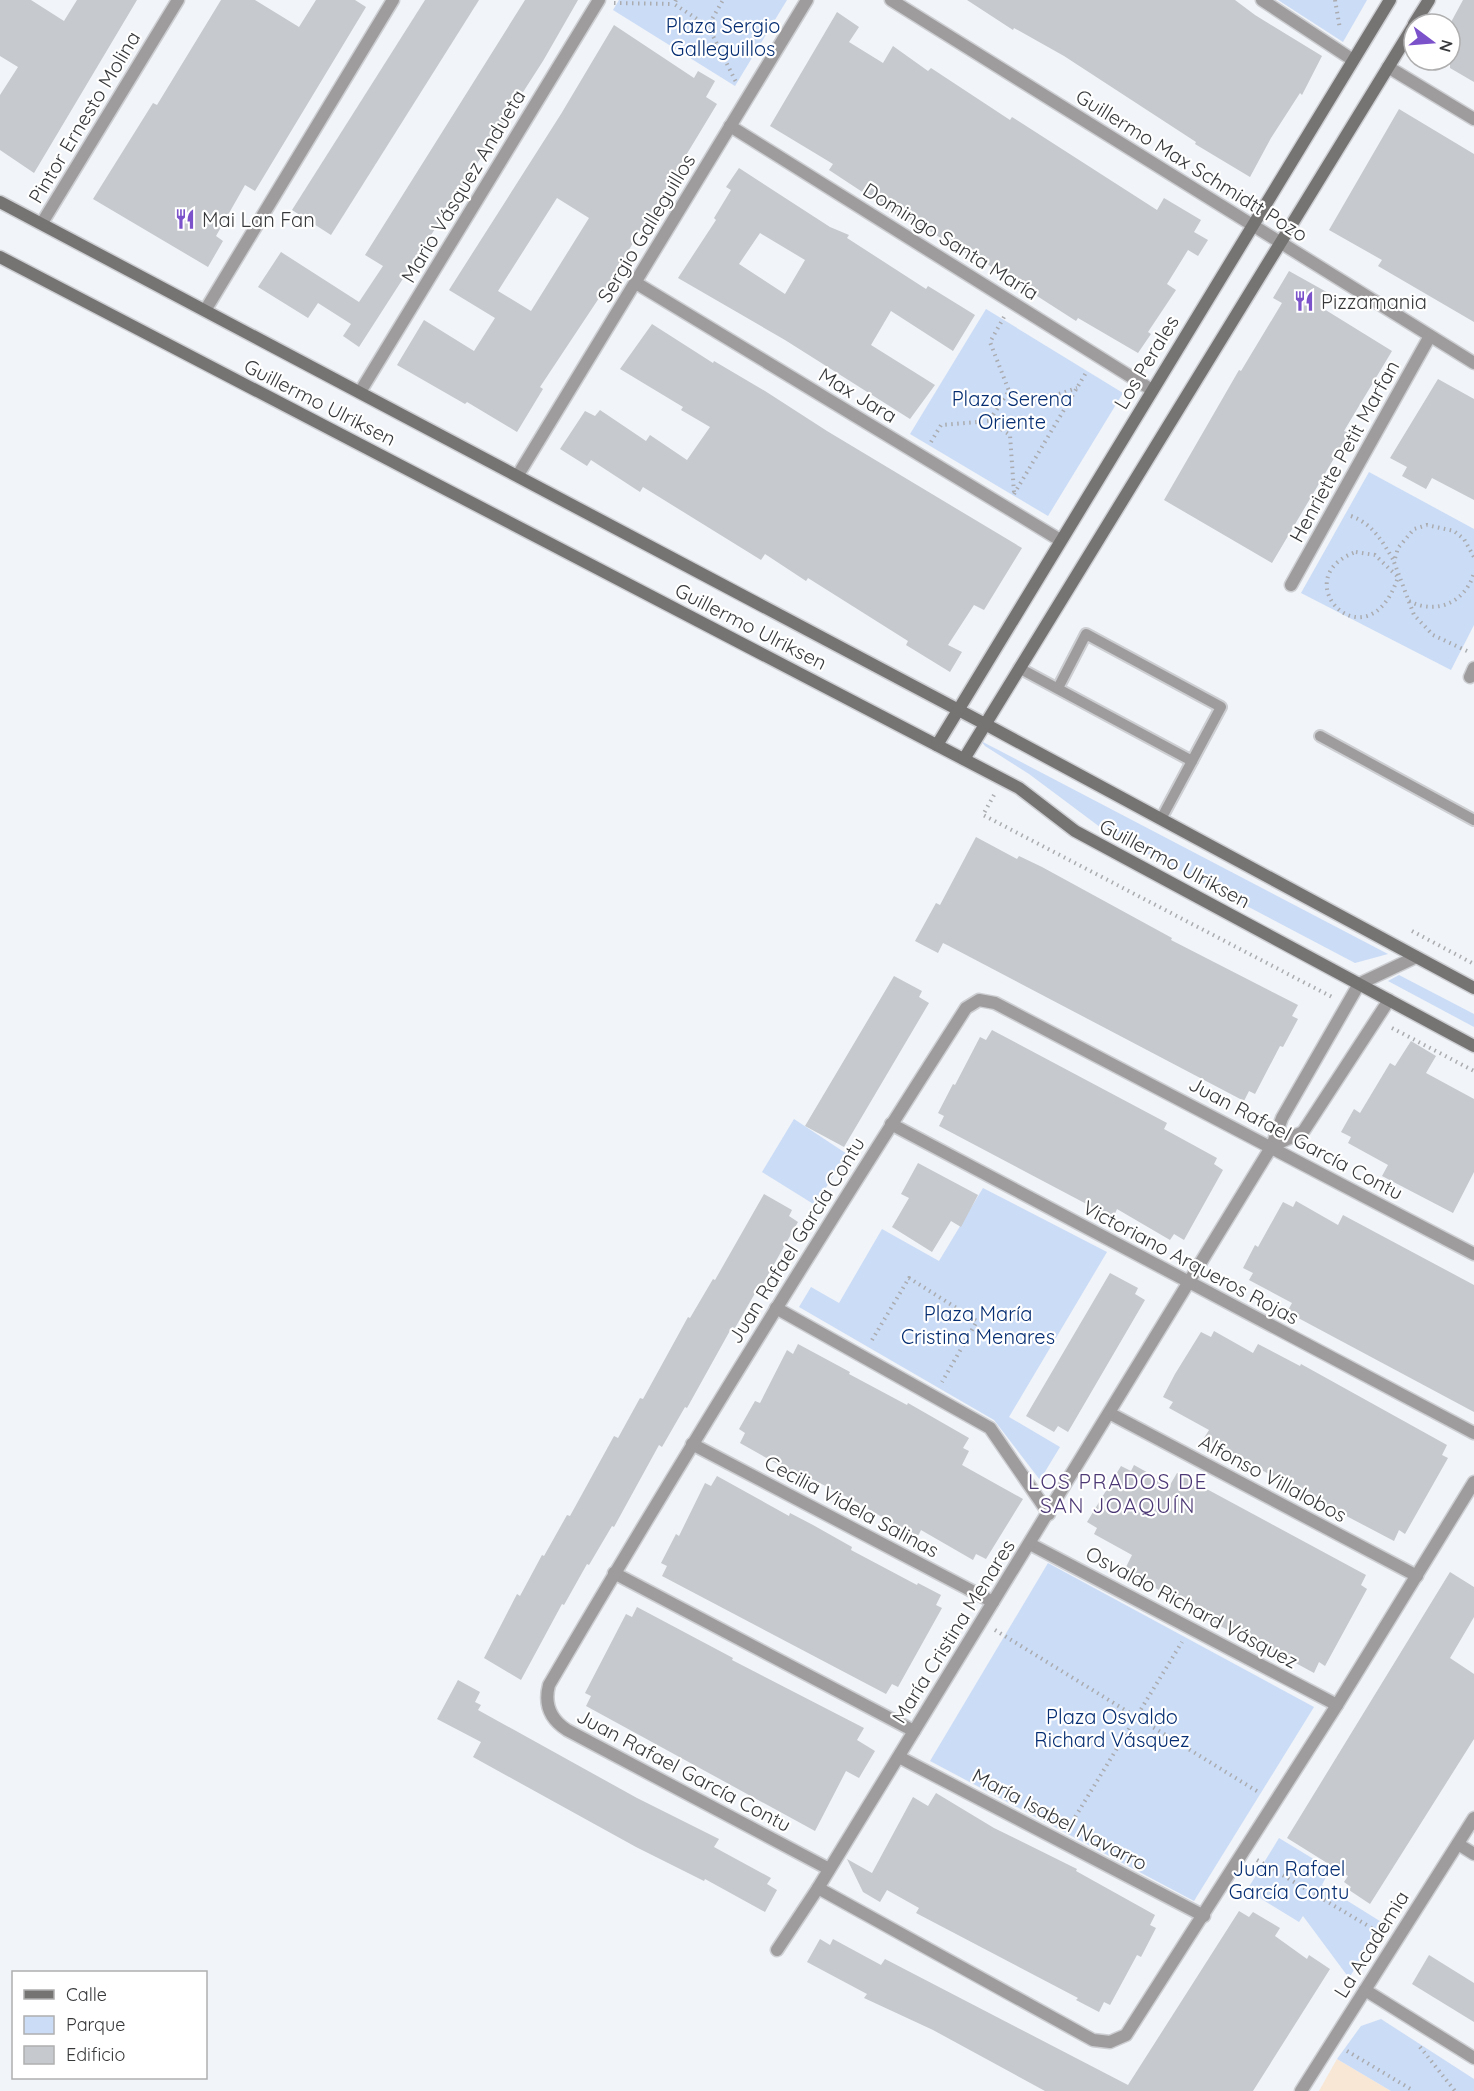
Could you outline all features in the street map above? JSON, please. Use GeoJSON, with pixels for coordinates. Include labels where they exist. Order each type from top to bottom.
{"type":"FeatureCollection","features":[{"type":"Feature","properties":{"kind":"main road","name":"Los Perales"},"geometry":{"type":"LineString","coordinates":[[937,745],[1390,0]]}},
{"type":"Feature","properties":{"kind":"main road"},"geometry":{"type":"LineString","coordinates":[[964,759],[1402,44]]}},
{"type":"Feature","properties":{"kind":"main road","name":"Guillermo Ulriksen"},"geometry":{"type":"LineString","coordinates":[[0,202],[206,309],[985,724],[1474,988]]}},
{"type":"Feature","properties":{"kind":"main road","name":"Guillermo Ulriksen"},"geometry":{"type":"LineString","coordinates":[[0,257],[1019,788],[1075,831],[1474,1046]]}},
{"type":"Feature","properties":{"kind":"street","name":"Pintor Ernesto Molina"},"geometry":{"type":"LineString","coordinates":[[42,224],[178,0]]}},
{"type":"Feature","properties":{"kind":"street"},"geometry":{"type":"LineString","coordinates":[[206,309],[393,0]]}},
{"type":"Feature","properties":{"kind":"street","name":"Sergio Galleguillos"},"geometry":{"type":"LineString","coordinates":[[518,475],[807,0]]}},
{"type":"Feature","properties":{"kind":"street","name":"Guillermo Max Schmidtt Pozo"},"geometry":{"type":"LineString","coordinates":[[891,0],[1474,363]]}},
{"type":"Feature","properties":{"kind":"street"},"geometry":{"type":"LineString","coordinates":[[1262,0],[1353,60]]}},
{"type":"Feature","properties":{"kind":"street","name":"Mario Vásquez Andueta"},"geometry":{"type":"LineString","coordinates":[[360,392],[598,1]]}},
{"type":"Feature","properties":{"kind":"street"},"geometry":{"type":"LineString","coordinates":[[1388,67],[1474,119]]}},
{"type":"Feature","properties":{"kind":"street","name":"Domingo Santa María"},"geometry":{"type":"LineString","coordinates":[[730,126],[1152,390]]}},
{"type":"Feature","properties":{"kind":"street","name":"Max Jara"},"geometry":{"type":"LineString","coordinates":[[636,282],[1060,540]]}},
{"type":"Feature","properties":{"kind":"street","name":"Henriette Petit Marfan"},"geometry":{"type":"LineString","coordinates":[[1291,585],[1430,336]]}},
{"type":"Feature","properties":{"kind":"street"},"geometry":{"type":"LineString","coordinates":[[1359,984],[1416,957]]}},
{"type":"Feature","properties":{"kind":"street","name":"María Cristina Menares"},"geometry":{"type":"LineString","coordinates":[[777,1950],[818,1888],[1111,1414],[1272,1146],[1282,1118],[1359,984]]}},
{"type":"Feature","properties":{"kind":"street","name":"Juan Rafael García Contu"},"geometry":{"type":"LineString","coordinates":[[829,1869],[567,1730],[553,1719],[547,1702],[549,1685],[692,1444],[966,1008],[980,1000],[995,1003],[1272,1146],[1474,1254]]}},
{"type":"Feature","properties":{"kind":"street"},"geometry":{"type":"LineString","coordinates":[[1272,1146],[1303,1132],[1389,1000]]}},
{"type":"Feature","properties":{"kind":"street","name":"Victoriano Arqueros Rojas"},"geometry":{"type":"LineString","coordinates":[[891,1124],[1189,1284],[1474,1433]]}},
{"type":"Feature","properties":{"kind":"street"},"geometry":{"type":"LineString","coordinates":[[776,1308],[990,1428],[1048,1514]]}},
{"type":"Feature","properties":{"kind":"street","name":"Alfonso Villalobos"},"geometry":{"type":"LineString","coordinates":[[1111,1414],[1417,1576]]}},
{"type":"Feature","properties":{"kind":"street","name":"Cecilia Videla Salinas"},"geometry":{"type":"LineString","coordinates":[[692,1444],[993,1602]]}},
{"type":"Feature","properties":{"kind":"street"},"geometry":{"type":"LineString","coordinates":[[818,1888],[1093,2040],[1102,2042],[1119,2040],[1132,2029],[1204,1916],[1474,1482]]}},
{"type":"Feature","properties":{"kind":"street","name":"Osvaldo Richard Vásquez"},"geometry":{"type":"LineString","coordinates":[[1030,1544],[1337,1705]]}},
{"type":"Feature","properties":{"kind":"street"},"geometry":{"type":"LineString","coordinates":[[614,1573],[914,1731]]}},
{"type":"Feature","properties":{"kind":"street","name":"María Isabel Navarro"},"geometry":{"type":"LineString","coordinates":[[899,1757],[1204,1916]]}},
{"type":"Feature","properties":{"kind":"street","name":"La Academia"},"geometry":{"type":"LineString","coordinates":[[1301,2091],[1474,1818]]}},
{"type":"Feature","properties":{"kind":"street"},"geometry":{"type":"LineString","coordinates":[[1458,1844],[1474,1854]]}},
{"type":"Feature","properties":{"kind":"street"},"geometry":{"type":"LineString","coordinates":[[1365,1990],[1474,2058]]}},
{"type":"Feature","properties":{"kind":"lane"},"geometry":{"type":"LineString","coordinates":[[1058,688],[1086,634],[1221,707],[1161,819]]}},
{"type":"Feature","properties":{"kind":"lane"},"geometry":{"type":"LineString","coordinates":[[1019,668],[1192,761]]}},
{"type":"Feature","properties":{"kind":"lane"},"geometry":{"type":"LineString","coordinates":[[1320,736],[1474,820]]}},
{"type":"Feature","properties":{"kind":"path"},"geometry":{"type":"LineString","coordinates":[[708,26],[723,0]]}},
{"type":"Feature","properties":{"kind":"path"},"geometry":{"type":"LineString","coordinates":[[598,1],[675,2],[708,26],[745,100]]}},
{"type":"Feature","properties":{"kind":"path"},"geometry":{"type":"LineString","coordinates":[[1012,303],[990,342],[1009,391],[1029,404],[1077,388]]}},
{"type":"Feature","properties":{"kind":"path"},"geometry":{"type":"LineString","coordinates":[[1006,507],[1097,356]]}},
{"type":"Feature","properties":{"kind":"path"},"geometry":{"type":"LineString","coordinates":[[989,421],[1009,391]]}},
{"type":"Feature","properties":{"kind":"path"},"geometry":{"type":"LineString","coordinates":[[922,456],[941,425],[989,421],[1010,435],[1014,493]]}},
{"type":"Feature","properties":{"kind":"path"},"geometry":{"type":"LineString","coordinates":[[1334,508],[1365,521],[1380,538],[1394,562],[1414,615],[1433,635],[1473,654]]}},
{"type":"Feature","properties":{"kind":"path"},"geometry":{"type":"LineString","coordinates":[[1394,562],[1398,548],[1414,529],[1427,525],[1454,531],[1471,548],[1474,557]]}},
{"type":"Feature","properties":{"kind":"path"},"geometry":{"type":"LineString","coordinates":[[1356,552],[1375,555],[1398,577],[1391,598],[1370,615],[1349,617],[1340,612],[1327,591],[1330,571],[1346,556],[1356,552]]}},
{"type":"Feature","properties":{"kind":"path"},"geometry":{"type":"LineString","coordinates":[[1409,600],[1422,607],[1449,604],[1462,596],[1474,573]]}},
{"type":"Feature","properties":{"kind":"path"},"geometry":{"type":"LineString","coordinates":[[983,815],[1347,1005]]}},
{"type":"Feature","properties":{"kind":"path"},"geometry":{"type":"LineString","coordinates":[[1376,1020],[1474,1071]]}},
{"type":"Feature","properties":{"kind":"path"},"geometry":{"type":"LineString","coordinates":[[862,1356],[909,1278],[977,1321],[934,1396]]}},
{"type":"Feature","properties":{"kind":"path"},"geometry":{"type":"LineString","coordinates":[[982,1622],[1275,1802]]}},
{"type":"Feature","properties":{"kind":"path"},"geometry":{"type":"LineString","coordinates":[[1061,1841],[1190,1628]]}},
{"type":"Feature","properties":{"kind":"path"},"geometry":{"type":"LineString","coordinates":[[1244,1852],[1395,1942]]}},
{"type":"Feature","properties":{"kind":"path"},"geometry":{"type":"LineString","coordinates":[[1332,2042],[1414,2091]]}},
{"type":"Feature","properties":{"kind":"shaded area"},"geometry":{"type":"Polygon","coordinates":[[[1337,2059],[1391,2091],[1319,2091],[1337,2059]]]}},
{"type":"Feature","properties":{"kind":"green space","name":"Plaza Sergio Galleguillos"},"geometry":{"type":"Polygon","coordinates":[[[619,0],[787,0],[735,86],[613,10],[619,0]]]}},
{"type":"Feature","properties":{"kind":"green space"},"geometry":{"type":"Polygon","coordinates":[[[1278,0],[1367,0],[1343,42],[1278,0]]]}},
{"type":"Feature","properties":{"kind":"green space","name":"Plaza Serena Oriente"},"geometry":{"type":"Polygon","coordinates":[[[986,309],[1123,393],[1048,516],[910,434],[986,309]]]}},
{"type":"Feature","properties":{"kind":"green space"},"geometry":{"type":"Polygon","coordinates":[[[1369,472],[1474,529],[1474,625],[1451,670],[1301,593],[1369,472]]]}},
{"type":"Feature","properties":{"kind":"green space"},"geometry":{"type":"Polygon","coordinates":[[[981,741],[1388,954],[1355,963],[1108,833],[981,741]]]}},
{"type":"Feature","properties":{"kind":"green space"},"geometry":{"type":"Polygon","coordinates":[[[1399,975],[1474,1014],[1474,1027],[1388,981],[1399,975]]]}},
{"type":"Feature","properties":{"kind":"green space"},"geometry":{"type":"Polygon","coordinates":[[[794,1119],[847,1154],[815,1205],[762,1172],[794,1119]]]}},
{"type":"Feature","properties":{"kind":"green space","name":"Plaza María Cristina Menares"},"geometry":{"type":"Polygon","coordinates":[[[983,1188],[1107,1252],[1009,1417],[1060,1447],[1040,1480],[994,1420],[799,1307],[811,1287],[839,1303],[882,1229],[939,1261],[983,1188]]]}},
{"type":"Feature","properties":{"kind":"green space","name":"Plaza Osvaldo Richard Vásquez"},"geometry":{"type":"Polygon","coordinates":[[[1048,1563],[1314,1707],[1194,1901],[930,1761],[1048,1563]]]}},
{"type":"Feature","properties":{"kind":"green space","name":"Juan Rafael García Contu"},"geometry":{"type":"Polygon","coordinates":[[[1279,1838],[1330,1869],[1322,1885],[1383,1923],[1349,1978],[1303,1916],[1299,1922],[1247,1890],[1279,1838]]]}},
{"type":"Feature","properties":{"kind":"green space"},"geometry":{"type":"Polygon","coordinates":[[[1381,2019],[1474,2079],[1474,2091],[1391,2091],[1337,2059],[1361,2026],[1381,2019]]]}},
{"type":"Feature","properties":{"kind":"building"},"geometry":{"type":"Polygon","coordinates":[[[0,0],[31,0],[64,21],[77,0],[137,0],[34,173],[0,150],[0,95],[18,67],[0,56],[0,0]]]}},
{"type":"Feature","properties":{"kind":"building"},"geometry":{"type":"Polygon","coordinates":[[[221,0],[255,0],[299,27],[316,0],[355,0],[366,7],[255,191],[245,185],[216,236],[223,241],[208,267],[93,199],[153,103],[157,105],[221,0]]]}},
{"type":"Feature","properties":{"kind":"building"},"geometry":{"type":"Polygon","coordinates":[[[425,0],[479,0],[331,235],[292,210],[425,0]]]}},
{"type":"Feature","properties":{"kind":"building"},"geometry":{"type":"Polygon","coordinates":[[[525,0],[578,0],[543,61],[359,347],[343,336],[351,324],[318,303],[308,318],[258,287],[281,252],[359,302],[383,266],[365,255],[525,0]]]}},
{"type":"Feature","properties":{"kind":"building"},"geometry":{"type":"Polygon","coordinates":[[[967,0],[1235,0],[1322,56],[1302,95],[1300,93],[1271,138],[1250,177],[1195,144],[1196,142],[1064,56],[1014,28],[1013,30],[967,0]]]}},
{"type":"Feature","properties":{"kind":"building"},"geometry":{"type":"Polygon","coordinates":[[[1463,0],[1474,0],[1474,82],[1457,72],[1462,72],[1462,12],[1456,12],[1463,0]]]}},
{"type":"Feature","properties":{"kind":"building"},"geometry":{"type":"Polygon","coordinates":[[[837,12],[859,27],[849,42],[883,63],[893,46],[928,71],[931,68],[1010,120],[1012,117],[1157,210],[1164,198],[1201,220],[1194,232],[1208,240],[1198,256],[1188,250],[1167,284],[1176,290],[1148,332],[1151,334],[1138,353],[1078,318],[1076,321],[981,260],[980,262],[910,219],[908,222],[829,170],[833,164],[770,126],[837,12]]]}},
{"type":"Feature","properties":{"kind":"building"},"geometry":{"type":"Polygon","coordinates":[[[614,25],[694,78],[698,71],[715,81],[706,97],[717,104],[607,286],[540,387],[543,389],[517,432],[467,402],[465,404],[397,365],[424,320],[474,351],[495,318],[449,290],[561,114],[614,25]],[[557,198],[498,291],[531,311],[589,218],[557,198]]]}},
{"type":"Feature","properties":{"kind":"building"},"geometry":{"type":"Polygon","coordinates":[[[1399,109],[1474,154],[1474,322],[1378,266],[1382,260],[1329,230],[1399,109]]]}},
{"type":"Feature","properties":{"kind":"building"},"geometry":{"type":"Polygon","coordinates":[[[739,168],[830,227],[849,235],[847,238],[926,289],[928,286],[975,315],[953,351],[891,311],[871,345],[935,385],[910,419],[785,340],[678,278],[716,220],[714,218],[731,190],[726,187],[739,168]],[[760,233],[739,264],[785,294],[805,260],[760,233]]]}},
{"type":"Feature","properties":{"kind":"building"},"geometry":{"type":"Polygon","coordinates":[[[1289,271],[1332,295],[1324,309],[1392,351],[1344,431],[1349,433],[1272,563],[1164,500],[1239,370],[1241,371],[1282,303],[1273,298],[1289,271]]]}},
{"type":"Feature","properties":{"kind":"building"},"geometry":{"type":"Polygon","coordinates":[[[652,324],[1022,548],[984,610],[974,605],[948,645],[962,652],[950,672],[906,645],[908,641],[808,578],[806,581],[765,554],[761,560],[643,487],[640,492],[591,460],[587,466],[560,449],[585,411],[595,416],[600,410],[646,441],[650,435],[687,460],[710,427],[681,410],[683,407],[620,369],[652,324]]]}},
{"type":"Feature","properties":{"kind":"building"},"geometry":{"type":"Polygon","coordinates":[[[1438,379],[1474,399],[1474,500],[1432,478],[1426,489],[1402,476],[1407,467],[1390,458],[1438,379]]]}},
{"type":"Feature","properties":{"kind":"building"},"geometry":{"type":"Polygon","coordinates":[[[976,837],[1017,859],[1019,856],[1042,867],[1172,938],[1171,940],[1298,1005],[1292,1016],[1298,1019],[1283,1047],[1280,1046],[1255,1094],[1249,1091],[1244,1101],[943,943],[938,953],[915,941],[936,903],[940,905],[976,837]]]}},
{"type":"Feature","properties":{"kind":"building"},"geometry":{"type":"Polygon","coordinates":[[[894,976],[922,991],[919,997],[929,1003],[844,1147],[805,1126],[894,976]]]}},
{"type":"Feature","properties":{"kind":"building"},"geometry":{"type":"Polygon","coordinates":[[[992,1030],[1167,1123],[1164,1129],[1217,1158],[1214,1164],[1223,1170],[1184,1240],[1174,1234],[1170,1240],[1117,1209],[1113,1218],[939,1126],[944,1116],[938,1113],[953,1084],[955,1085],[980,1037],[986,1040],[992,1030]]]}},
{"type":"Feature","properties":{"kind":"building"},"geometry":{"type":"Polygon","coordinates":[[[1411,1041],[1436,1056],[1426,1073],[1474,1099],[1474,1172],[1453,1213],[1382,1176],[1388,1165],[1348,1143],[1351,1137],[1341,1132],[1354,1109],[1360,1113],[1390,1063],[1395,1066],[1411,1041]]]}},
{"type":"Feature","properties":{"kind":"building"},"geometry":{"type":"Polygon","coordinates":[[[918,1163],[978,1195],[961,1227],[951,1221],[932,1252],[892,1227],[909,1198],[901,1194],[918,1163]]]}},
{"type":"Feature","properties":{"kind":"building"},"geometry":{"type":"Polygon","coordinates":[[[764,1194],[792,1210],[789,1216],[798,1222],[760,1289],[758,1288],[735,1328],[732,1327],[687,1408],[685,1407],[662,1447],[659,1445],[614,1527],[612,1526],[589,1565],[587,1564],[564,1605],[562,1604],[521,1680],[484,1658],[517,1594],[520,1596],[567,1515],[570,1516],[614,1436],[618,1438],[640,1398],[643,1399],[688,1317],[690,1318],[713,1279],[715,1280],[764,1194]]]}},
{"type":"Feature","properties":{"kind":"building"},"geometry":{"type":"Polygon","coordinates":[[[1296,1201],[1338,1225],[1343,1215],[1474,1285],[1474,1412],[1287,1312],[1292,1303],[1249,1280],[1253,1273],[1243,1268],[1255,1245],[1258,1247],[1283,1202],[1293,1207],[1296,1201]]]}},
{"type":"Feature","properties":{"kind":"building"},"geometry":{"type":"Polygon","coordinates":[[[1110,1273],[1138,1288],[1135,1294],[1145,1300],[1068,1432],[1058,1426],[1054,1432],[1026,1416],[1110,1273]]]}},
{"type":"Feature","properties":{"kind":"building"},"geometry":{"type":"Polygon","coordinates":[[[1214,1331],[1253,1353],[1258,1344],[1300,1366],[1301,1364],[1447,1445],[1442,1455],[1448,1458],[1405,1534],[1399,1530],[1394,1541],[1314,1499],[1204,1438],[1209,1430],[1169,1408],[1173,1402],[1163,1397],[1175,1374],[1201,1332],[1211,1337],[1214,1331]]]}},
{"type":"Feature","properties":{"kind":"building"},"geometry":{"type":"Polygon","coordinates":[[[798,1344],[969,1438],[963,1448],[969,1451],[962,1465],[1023,1499],[986,1559],[976,1554],[973,1560],[921,1530],[917,1538],[855,1501],[796,1471],[795,1474],[740,1443],[745,1433],[739,1429],[755,1401],[760,1403],[787,1350],[793,1354],[798,1344]]]}},
{"type":"Feature","properties":{"kind":"building"},"geometry":{"type":"Polygon","coordinates":[[[1134,1465],[1170,1485],[1177,1473],[1366,1575],[1361,1585],[1367,1589],[1325,1666],[1319,1662],[1314,1673],[1230,1627],[1228,1630],[1205,1618],[1207,1616],[1124,1571],[1132,1555],[1094,1534],[1097,1528],[1087,1522],[1121,1466],[1131,1471],[1134,1465]]]}},
{"type":"Feature","properties":{"kind":"building"},"geometry":{"type":"Polygon","coordinates":[[[717,1476],[789,1516],[790,1513],[813,1525],[852,1547],[851,1550],[941,1595],[936,1605],[942,1608],[898,1687],[892,1684],[886,1694],[662,1576],[667,1566],[661,1563],[676,1534],[679,1536],[705,1483],[711,1486],[717,1476]]]}},
{"type":"Feature","properties":{"kind":"building"},"geometry":{"type":"Polygon","coordinates":[[[1450,1572],[1474,1587],[1474,1617],[1450,1658],[1474,1674],[1474,1739],[1370,1904],[1349,1890],[1351,1887],[1344,1882],[1348,1876],[1287,1838],[1450,1572]]]}},
{"type":"Feature","properties":{"kind":"building"},"geometry":{"type":"Polygon","coordinates":[[[637,1607],[733,1658],[732,1660],[864,1728],[857,1740],[875,1751],[859,1778],[846,1771],[815,1831],[586,1706],[591,1696],[585,1693],[626,1614],[632,1617],[637,1607]]]}},
{"type":"Feature","properties":{"kind":"building"},"geometry":{"type":"Polygon","coordinates":[[[458,1680],[480,1692],[475,1702],[481,1705],[478,1710],[637,1798],[719,1839],[714,1847],[771,1878],[767,1884],[777,1890],[765,1912],[705,1879],[704,1881],[636,1847],[473,1757],[481,1742],[437,1719],[458,1680]]]}},
{"type":"Feature","properties":{"kind":"building"},"geometry":{"type":"Polygon","coordinates":[[[936,1793],[994,1828],[1077,1869],[1076,1871],[1155,1915],[1150,1925],[1156,1928],[1141,1957],[1137,1955],[1110,2005],[1104,2002],[1099,2012],[1076,2000],[1078,1998],[916,1913],[919,1908],[887,1890],[880,1902],[863,1892],[847,1859],[872,1873],[913,1797],[928,1806],[936,1793]]]}},
{"type":"Feature","properties":{"kind":"building"},"geometry":{"type":"Polygon","coordinates":[[[1239,1911],[1249,1917],[1253,1912],[1280,1928],[1275,1936],[1307,1959],[1309,1955],[1330,1969],[1253,2091],[1045,2091],[933,2030],[864,1998],[867,1994],[807,1962],[820,1939],[830,1945],[833,1939],[881,1965],[885,1959],[1128,2085],[1239,1911]]]}},
{"type":"Feature","properties":{"kind":"building"},"geometry":{"type":"Polygon","coordinates":[[[1429,1955],[1474,1983],[1474,2022],[1412,1984],[1429,1955]]]}},
{"type":"Feature","properties":{"kind":"place","name":"Mai Lan Fan"},"geometry":{"type":"Point","coordinates":[185,219]}},
{"type":"Feature","properties":{"kind":"place","name":"Pizzamania"},"geometry":{"type":"Point","coordinates":[1304,301]}},
{"type":"Feature","properties":{"kind":"district","name":"LOS PRADOS DE SAN JOAQUÍN"},"geometry":{"type":"Point","coordinates":[1118,1493]}}]}
